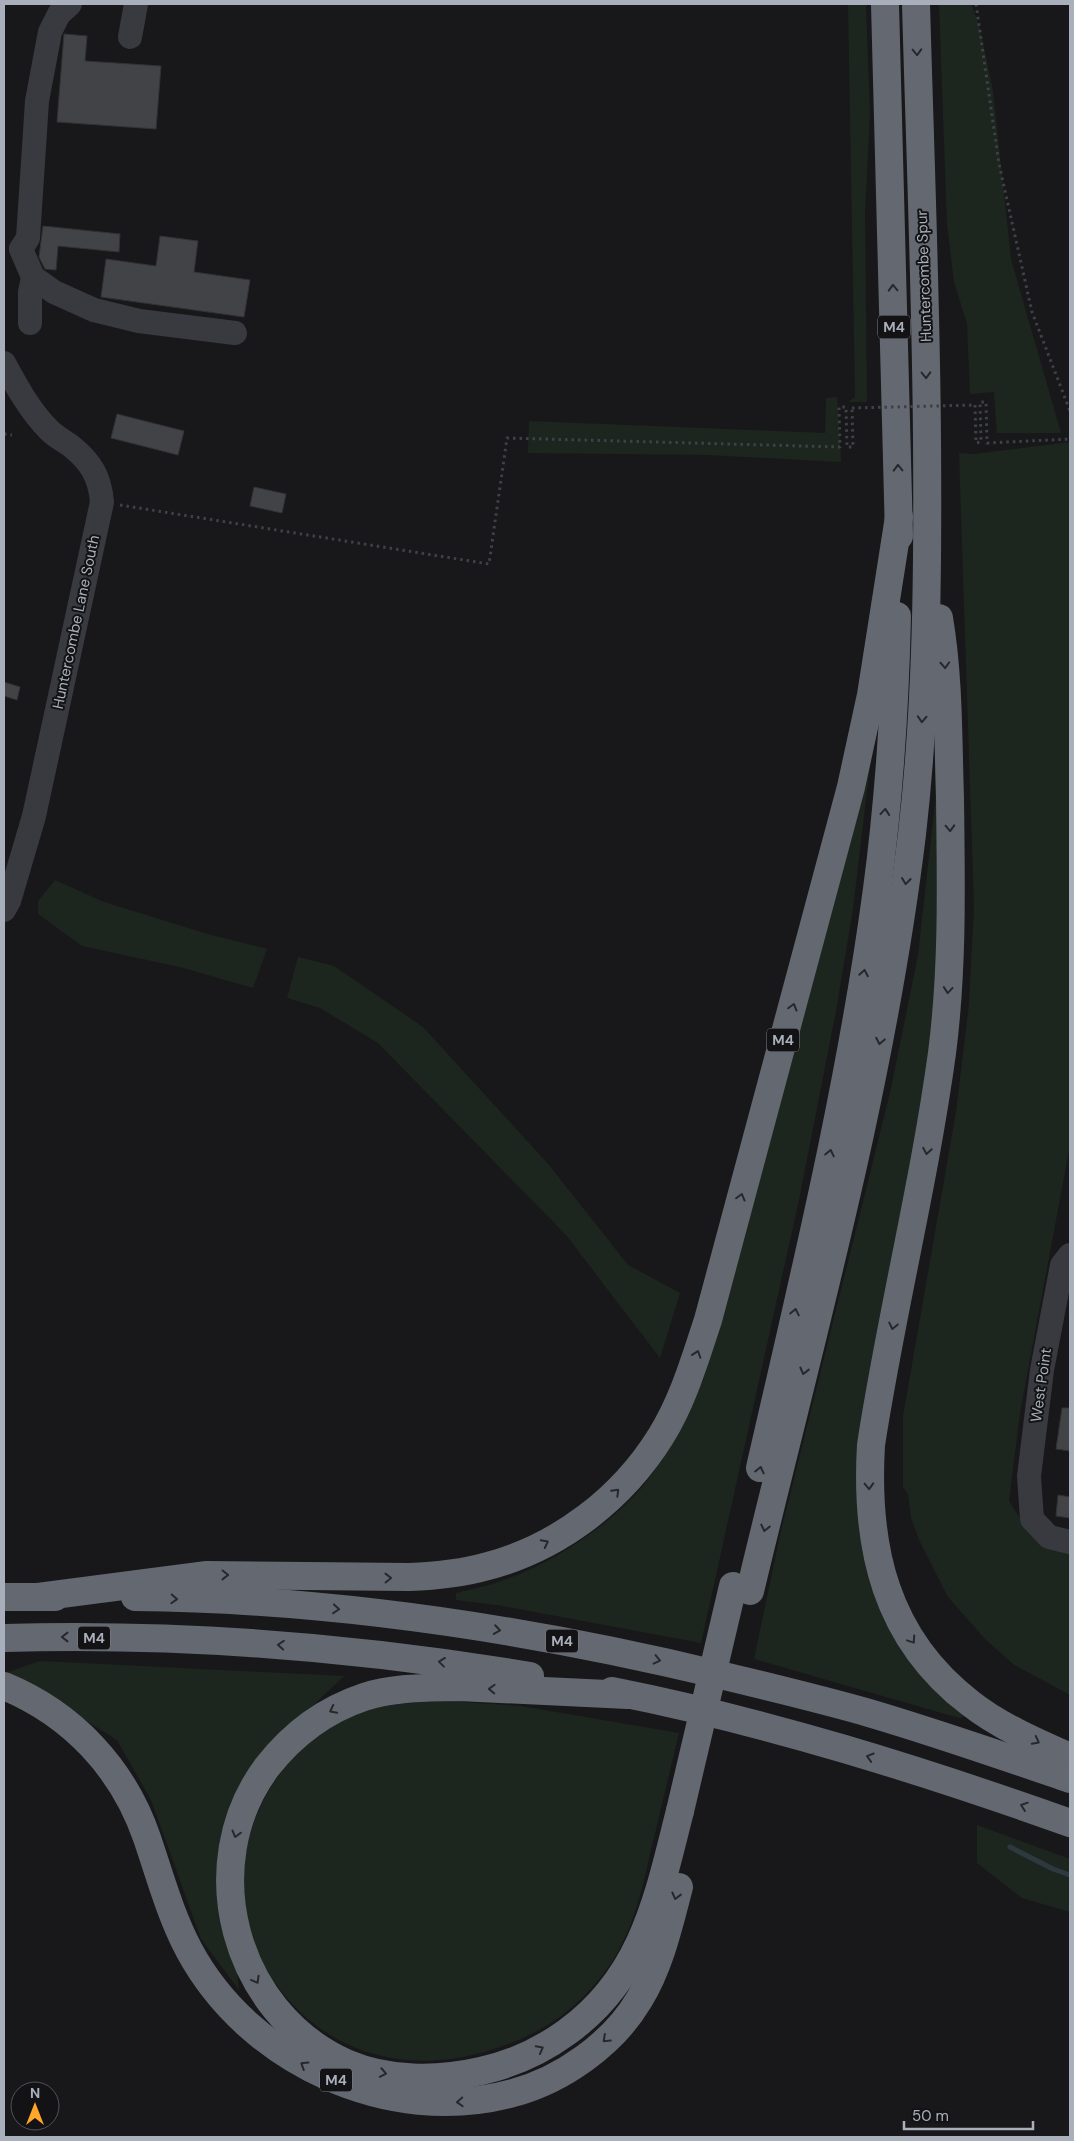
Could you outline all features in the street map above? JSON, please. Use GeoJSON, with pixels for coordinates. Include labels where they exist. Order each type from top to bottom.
{"type":"FeatureCollection","features":[{"type":"Feature","properties":{"kind":"highway","name":"Huntercombe Spur"},"geometry":{"type":"LineString","coordinates":[[884,4],[899,517]]}},
{"type":"Feature","properties":{"kind":"highway","name":"Huntercombe Spur"},"geometry":{"type":"LineString","coordinates":[[916,4],[926,326],[928,548]]}},
{"type":"Feature","properties":{"kind":"highway","name":"M4"},"geometry":{"type":"LineString","coordinates":[[4,1686],[34,1700],[65,1720],[91,1744],[118,1778],[131,1801],[146,1836],[182,1937],[201,1969],[223,1998],[275,2046],[311,2069],[351,2086],[389,2097],[432,2102],[480,2101],[505,2096],[545,2082],[582,2059],[603,2042],[628,2016],[649,1982],[669,1926],[688,1813],[741,1588],[836,1124],[872,922],[883,844],[896,690],[899,517]]}},
{"type":"Feature","properties":{"kind":"highway","name":"M4"},"geometry":{"type":"LineString","coordinates":[[38,1596],[207,1575],[409,1577],[442,1575],[488,1567],[544,1544],[579,1524],[594,1513],[630,1479],[661,1437],[671,1417],[687,1381],[708,1320],[851,788],[871,695],[899,517]]}},
{"type":"Feature","properties":{"kind":"highway","name":"M4"},"geometry":{"type":"LineString","coordinates":[[741,1588],[841,1222],[874,1074],[889,991],[908,860],[920,754],[928,617],[928,548]]}},
{"type":"Feature","properties":{"kind":"highway","name":"M4"},"geometry":{"type":"LineString","coordinates":[[928,548],[944,649],[948,727],[952,891],[949,986],[942,1052],[926,1154],[871,1445],[869,1476],[871,1522],[879,1567],[898,1616],[911,1639],[940,1676],[970,1704],[992,1719],[1070,1758]]}},
{"type":"Feature","properties":{"kind":"highway","name":"M4"},"geometry":{"type":"LineString","coordinates":[[4,1597],[154,1598],[270,1603],[350,1610],[501,1630],[651,1659],[780,1689],[905,1724],[1070,1779]]}},
{"type":"Feature","properties":{"kind":"highway","name":"M4"},"geometry":{"type":"LineString","coordinates":[[4,1638],[183,1639],[317,1648],[474,1666],[628,1695],[745,1722],[918,1771],[1070,1822]]}},
{"type":"Feature","properties":{"kind":"highway","name":"M4"},"geometry":{"type":"LineString","coordinates":[[628,1695],[459,1687],[422,1688],[367,1696],[328,1712],[288,1743],[274,1759],[252,1791],[239,1823],[231,1859],[230,1891],[234,1924],[241,1952],[260,1988],[279,2014],[305,2037],[346,2063],[385,2074],[425,2078],[469,2074],[515,2062],[550,2044],[589,2015],[608,1996],[630,1965],[652,1914],[688,1813]]}},
{"type":"Feature","properties":{"kind":"street"},"geometry":{"type":"LineString","coordinates":[[70,4],[59,14],[50,32],[37,101],[28,238],[12,249],[33,277],[54,292],[94,310],[139,321],[235,333]]}},
{"type":"Feature","properties":{"kind":"street"},"geometry":{"type":"LineString","coordinates":[[130,37],[136,4]]}},
{"type":"Feature","properties":{"kind":"street"},"geometry":{"type":"LineString","coordinates":[[30,323],[30,292],[33,277]]}},
{"type":"Feature","properties":{"kind":"street","name":"Huntercombe Lane South"},"geometry":{"type":"LineString","coordinates":[[4,363],[23,398],[50,431],[72,446],[88,462],[100,484],[102,502],[34,816],[9,901],[4,910]]}},
{"type":"Feature","properties":{"kind":"street","name":"West Point"},"geometry":{"type":"LineString","coordinates":[[1070,1255],[1062,1265],[1042,1370],[1029,1476],[1032,1518],[1049,1537],[1070,1542]]}},
{"type":"Feature","properties":{"kind":"path"},"geometry":{"type":"LineString","coordinates":[[976,4],[999,164],[1032,312],[1070,411]]}},
{"type":"Feature","properties":{"kind":"path"},"geometry":{"type":"LineString","coordinates":[[102,502],[489,564],[507,438],[840,447],[839,407],[846,407],[847,447],[853,447],[852,408],[975,405],[976,443],[981,442],[980,402],[986,402],[987,443],[1070,439]]}},
{"type":"Feature","properties":{"kind":"path"},"geometry":{"type":"LineString","coordinates":[[4,434],[12,435]]}},
{"type":"Feature","properties":{"kind":"shaded area"},"geometry":{"type":"Polygon","coordinates":[[[848,4],[866,4],[870,113],[865,212],[867,402],[848,402],[855,397],[848,4]]]}},
{"type":"Feature","properties":{"kind":"shaded area"},"geometry":{"type":"Polygon","coordinates":[[[939,4],[971,4],[980,28],[993,91],[1011,259],[1061,433],[997,433],[994,392],[970,394],[967,324],[954,282],[947,224],[939,4]]]}},
{"type":"Feature","properties":{"kind":"shaded area"},"geometry":{"type":"Polygon","coordinates":[[[837,397],[841,462],[708,455],[528,453],[529,421],[825,433],[826,398],[837,397]]]}},
{"type":"Feature","properties":{"kind":"shaded area"},"geometry":{"type":"Polygon","coordinates":[[[1070,442],[1070,1145],[1020,1413],[1009,1501],[1021,1520],[1046,1549],[1070,1553],[1070,1695],[1013,1664],[985,1639],[948,1597],[920,1542],[911,1518],[908,1494],[903,1487],[903,1416],[956,1112],[969,1004],[974,907],[959,453],[974,454],[1070,442]]]}},
{"type":"Feature","properties":{"kind":"shaded area"},"geometry":{"type":"Polygon","coordinates":[[[872,748],[853,909],[836,1011],[799,1200],[701,1643],[497,1605],[456,1600],[456,1593],[498,1582],[543,1563],[582,1540],[618,1512],[647,1481],[664,1457],[685,1418],[704,1378],[872,748]]]}},
{"type":"Feature","properties":{"kind":"shaded area"},"geometry":{"type":"Polygon","coordinates":[[[936,794],[939,804],[941,890],[938,963],[932,1024],[914,1146],[865,1400],[858,1467],[858,1513],[861,1537],[966,1716],[959,1718],[754,1659],[780,1535],[890,1093],[918,955],[936,794]]]}},
{"type":"Feature","properties":{"kind":"shaded area"},"geometry":{"type":"Polygon","coordinates":[[[55,880],[104,902],[211,935],[267,949],[253,988],[180,967],[82,946],[38,914],[38,901],[55,880]]]}},
{"type":"Feature","properties":{"kind":"shaded area"},"geometry":{"type":"Polygon","coordinates":[[[298,957],[334,966],[423,1027],[549,1165],[628,1265],[680,1293],[660,1358],[566,1235],[378,1043],[320,1008],[287,998],[298,957]]]}},
{"type":"Feature","properties":{"kind":"shaded area"},"geometry":{"type":"Polygon","coordinates":[[[40,1661],[344,1676],[300,1718],[244,1780],[222,1832],[218,1896],[236,1963],[239,1990],[201,1939],[151,1800],[117,1740],[8,1672],[40,1661]]]}},
{"type":"Feature","properties":{"kind":"shaded area"},"geometry":{"type":"Polygon","coordinates":[[[444,1701],[521,1706],[679,1733],[633,1919],[621,1947],[601,1977],[587,1993],[558,2018],[523,2038],[484,2052],[457,2058],[430,2061],[403,2059],[377,2055],[352,2046],[329,2034],[307,2019],[277,1985],[261,1960],[248,1925],[244,1889],[246,1854],[255,1820],[270,1788],[292,1760],[319,1735],[351,1716],[373,1708],[397,1704],[444,1701]]]}},
{"type":"Feature","properties":{"kind":"shaded area"},"geometry":{"type":"Polygon","coordinates":[[[977,1825],[1070,1859],[1070,1912],[1022,1898],[977,1863],[977,1825]]]}},
{"type":"Feature","properties":{"kind":"building"},"geometry":{"type":"Polygon","coordinates":[[[64,34],[87,36],[85,61],[161,66],[156,129],[57,122],[64,34]]]}},
{"type":"Feature","properties":{"kind":"building"},"geometry":{"type":"Polygon","coordinates":[[[43,226],[120,234],[119,252],[58,246],[56,270],[45,269],[39,257],[43,226]]]}},
{"type":"Feature","properties":{"kind":"building"},"geometry":{"type":"Polygon","coordinates":[[[160,236],[198,241],[194,272],[250,280],[244,317],[101,297],[106,259],[156,266],[160,236]]]}},
{"type":"Feature","properties":{"kind":"building"},"geometry":{"type":"Polygon","coordinates":[[[117,414],[184,431],[178,455],[111,438],[117,414]]]}},
{"type":"Feature","properties":{"kind":"building"},"geometry":{"type":"Polygon","coordinates":[[[254,487],[286,494],[282,513],[250,506],[254,487]]]}},
{"type":"Feature","properties":{"kind":"building"},"geometry":{"type":"Polygon","coordinates":[[[4,682],[20,687],[17,700],[4,696],[4,682]]]}},
{"type":"Feature","properties":{"kind":"building"},"geometry":{"type":"Polygon","coordinates":[[[1062,1408],[1070,1408],[1070,1451],[1056,1449],[1062,1408]]]}},
{"type":"Feature","properties":{"kind":"building"},"geometry":{"type":"Polygon","coordinates":[[[1058,1495],[1070,1497],[1070,1518],[1056,1516],[1058,1495]]]}},
{"type":"Feature","properties":{"kind":"waterway"},"geometry":{"type":"LineString","coordinates":[[1010,1847],[1053,1869],[1070,1875]]}}]}
